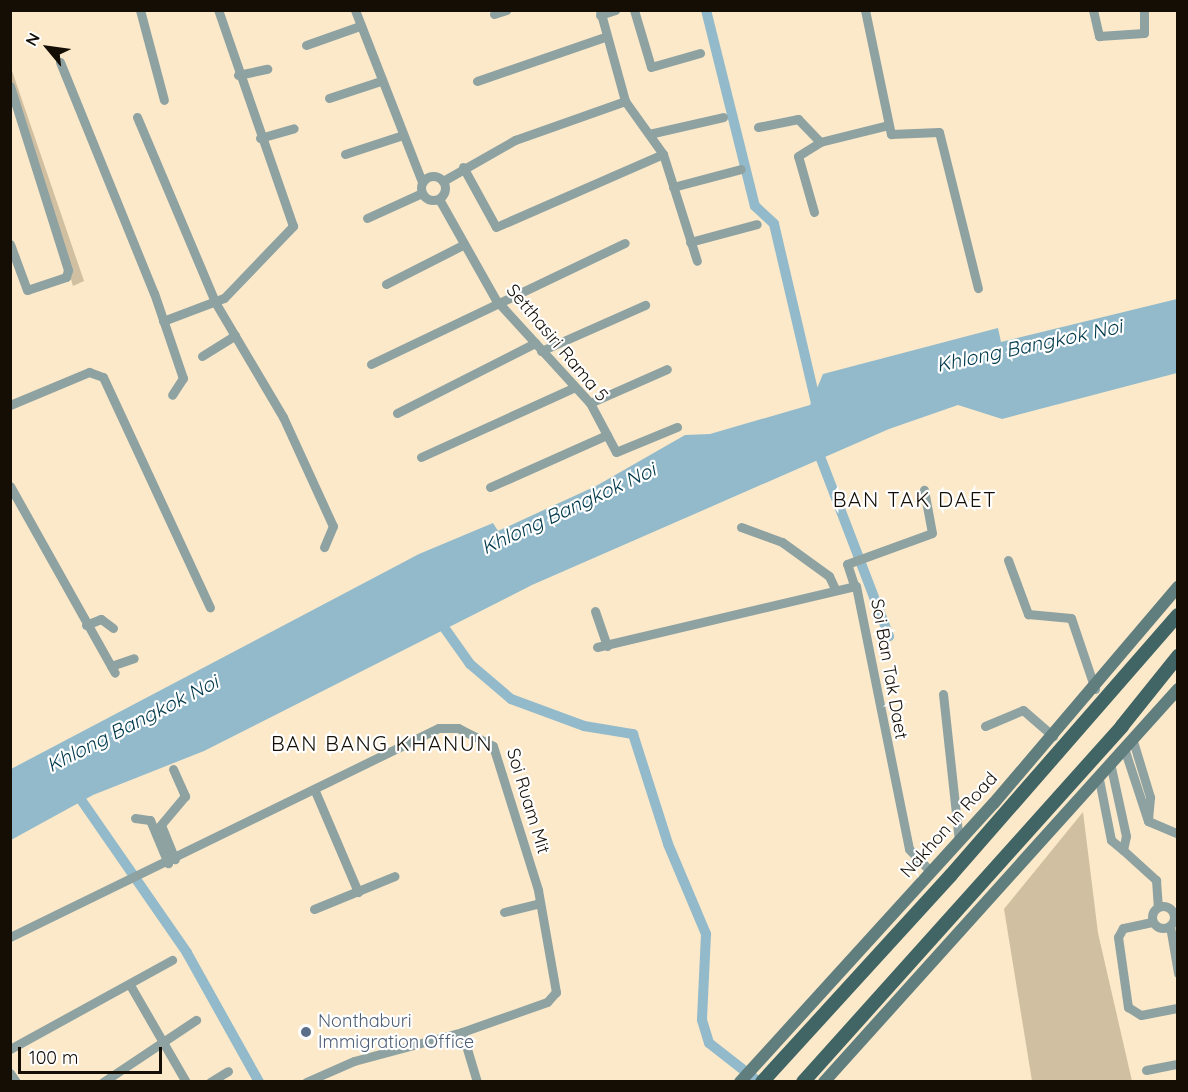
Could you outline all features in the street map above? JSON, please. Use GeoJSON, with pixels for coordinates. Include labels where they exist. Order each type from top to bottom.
{"type":"FeatureCollection","features":[{"type":"Feature","properties":{"kind":"main road","name":"Nakhon In Road"},"geometry":{"type":"LineString","coordinates":[[740,1082],[1095,689],[1178,587]]}},
{"type":"Feature","properties":{"kind":"main road","name":"Nakhon In Road"},"geometry":{"type":"LineString","coordinates":[[764,1079],[974,849],[1178,615]]}},
{"type":"Feature","properties":{"kind":"main road"},"geometry":{"type":"LineString","coordinates":[[803,1082],[1122,726],[1178,656]]}},
{"type":"Feature","properties":{"kind":"main road"},"geometry":{"type":"LineString","coordinates":[[824,1082],[1111,767],[1178,689]]}},
{"type":"Feature","properties":{"kind":"street"},"geometry":{"type":"LineString","coordinates":[[140,10],[164,100]]}},
{"type":"Feature","properties":{"kind":"street"},"geometry":{"type":"LineString","coordinates":[[163,321],[215,302],[293,226],[238,75],[218,10]]}},
{"type":"Feature","properties":{"kind":"street"},"geometry":{"type":"LineString","coordinates":[[355,10],[357,27],[378,82],[422,182],[422,193]]}},
{"type":"Feature","properties":{"kind":"street"},"geometry":{"type":"LineString","coordinates":[[494,14],[506,10]]}},
{"type":"Feature","properties":{"kind":"street"},"geometry":{"type":"LineString","coordinates":[[615,10],[600,13],[605,38],[625,101],[663,154],[697,261]]}},
{"type":"Feature","properties":{"kind":"street"},"geometry":{"type":"LineString","coordinates":[[634,10],[651,67],[700,53]]}},
{"type":"Feature","properties":{"kind":"street"},"geometry":{"type":"LineString","coordinates":[[865,10],[888,125],[897,136],[939,132],[978,288]]}},
{"type":"Feature","properties":{"kind":"street"},"geometry":{"type":"LineString","coordinates":[[1093,10],[1099,36],[1144,33],[1144,10]]}},
{"type":"Feature","properties":{"kind":"street"},"geometry":{"type":"LineString","coordinates":[[306,45],[357,27]]}},
{"type":"Feature","properties":{"kind":"street"},"geometry":{"type":"LineString","coordinates":[[477,81],[605,38]]}},
{"type":"Feature","properties":{"kind":"street"},"geometry":{"type":"LineString","coordinates":[[60,62],[163,321],[183,378],[172,395]]}},
{"type":"Feature","properties":{"kind":"street"},"geometry":{"type":"LineString","coordinates":[[238,75],[267,69]]}},
{"type":"Feature","properties":{"kind":"street"},"geometry":{"type":"LineString","coordinates":[[328,98],[378,82]]}},
{"type":"Feature","properties":{"kind":"street"},"geometry":{"type":"LineString","coordinates":[[10,86],[68,270],[64,279],[30,290],[24,286],[10,244]]}},
{"type":"Feature","properties":{"kind":"street"},"geometry":{"type":"LineString","coordinates":[[367,218],[422,193],[439,199],[443,181],[463,167],[515,140],[625,101]]}},
{"type":"Feature","properties":{"kind":"street"},"geometry":{"type":"LineString","coordinates":[[137,117],[215,302],[283,417],[333,526],[324,547]]}},
{"type":"Feature","properties":{"kind":"street"},"geometry":{"type":"LineString","coordinates":[[649,134],[723,117]]}},
{"type":"Feature","properties":{"kind":"street"},"geometry":{"type":"LineString","coordinates":[[758,127],[798,119],[820,142]]}},
{"type":"Feature","properties":{"kind":"street"},"geometry":{"type":"LineString","coordinates":[[814,212],[798,154],[820,142],[888,125]]}},
{"type":"Feature","properties":{"kind":"street"},"geometry":{"type":"LineString","coordinates":[[260,138],[294,128]]}},
{"type":"Feature","properties":{"kind":"street"},"geometry":{"type":"LineString","coordinates":[[345,154],[403,135]]}},
{"type":"Feature","properties":{"kind":"street"},"geometry":{"type":"LineString","coordinates":[[463,167],[496,227],[663,154]]}},
{"type":"Feature","properties":{"kind":"street"},"geometry":{"type":"LineString","coordinates":[[673,187],[741,169]]}},
{"type":"Feature","properties":{"kind":"street"},"geometry":{"type":"LineString","coordinates":[[422,182],[432,176],[443,181]]}},
{"type":"Feature","properties":{"kind":"street","name":"Setthasiri Rama 5"},"geometry":{"type":"LineString","coordinates":[[439,199],[496,300],[590,403],[607,435],[620,452],[677,427]]}},
{"type":"Feature","properties":{"kind":"street"},"geometry":{"type":"LineString","coordinates":[[690,242],[757,224]]}},
{"type":"Feature","properties":{"kind":"street"},"geometry":{"type":"LineString","coordinates":[[371,364],[496,300],[625,243]]}},
{"type":"Feature","properties":{"kind":"street"},"geometry":{"type":"LineString","coordinates":[[386,284],[463,245]]}},
{"type":"Feature","properties":{"kind":"street"},"geometry":{"type":"LineString","coordinates":[[398,413],[538,347],[645,305]]}},
{"type":"Feature","properties":{"kind":"street"},"geometry":{"type":"LineString","coordinates":[[201,356],[235,335]]}},
{"type":"Feature","properties":{"kind":"street"},"geometry":{"type":"LineString","coordinates":[[590,403],[667,369]]}},
{"type":"Feature","properties":{"kind":"street"},"geometry":{"type":"LineString","coordinates":[[10,405],[89,372],[103,377],[210,607]]}},
{"type":"Feature","properties":{"kind":"street"},"geometry":{"type":"LineString","coordinates":[[421,457],[575,387]]}},
{"type":"Feature","properties":{"kind":"street"},"geometry":{"type":"LineString","coordinates":[[490,487],[607,435]]}},
{"type":"Feature","properties":{"kind":"street"},"geometry":{"type":"LineString","coordinates":[[10,486],[113,670],[134,658]]}},
{"type":"Feature","properties":{"kind":"street"},"geometry":{"type":"LineString","coordinates":[[854,585],[847,564],[932,533],[924,490]]}},
{"type":"Feature","properties":{"kind":"street"},"geometry":{"type":"LineString","coordinates":[[741,527],[782,542],[829,576],[835,589]]}},
{"type":"Feature","properties":{"kind":"street"},"geometry":{"type":"LineString","coordinates":[[1008,560],[1025,611],[1071,618],[1095,689]]}},
{"type":"Feature","properties":{"kind":"street","name":"Soi Ban Tak Daet"},"geometry":{"type":"LineString","coordinates":[[595,611],[602,647],[854,585],[909,849],[931,872]]}},
{"type":"Feature","properties":{"kind":"street"},"geometry":{"type":"LineString","coordinates":[[86,625],[101,619],[113,628]]}},
{"type":"Feature","properties":{"kind":"street"},"geometry":{"type":"LineString","coordinates":[[942,694],[959,841]]}},
{"type":"Feature","properties":{"kind":"street"},"geometry":{"type":"LineString","coordinates":[[985,726],[1023,710],[1053,736]]}},
{"type":"Feature","properties":{"kind":"street","name":"Soi Ruam Mit"},"geometry":{"type":"LineString","coordinates":[[10,937],[145,876],[439,728],[458,728],[490,742],[540,903],[554,996],[462,1032]]}},
{"type":"Feature","properties":{"kind":"street"},"geometry":{"type":"LineString","coordinates":[[1133,741],[1150,797],[1148,821]]}},
{"type":"Feature","properties":{"kind":"street"},"geometry":{"type":"LineString","coordinates":[[1125,751],[1148,821],[1178,834]]}},
{"type":"Feature","properties":{"kind":"street"},"geometry":{"type":"LineString","coordinates":[[1111,767],[1126,836],[1123,850]]}},
{"type":"Feature","properties":{"kind":"street"},"geometry":{"type":"LineString","coordinates":[[172,861],[161,825],[185,796],[173,769]]}},
{"type":"Feature","properties":{"kind":"street"},"geometry":{"type":"LineString","coordinates":[[1099,780],[1111,840],[1156,880],[1158,907],[1152,922]]}},
{"type":"Feature","properties":{"kind":"street"},"geometry":{"type":"LineString","coordinates":[[315,791],[358,891]]}},
{"type":"Feature","properties":{"kind":"street"},"geometry":{"type":"LineString","coordinates":[[135,818],[150,820],[172,861]]}},
{"type":"Feature","properties":{"kind":"street"},"geometry":{"type":"LineString","coordinates":[[314,909],[395,876]]}},
{"type":"Feature","properties":{"kind":"street"},"geometry":{"type":"LineString","coordinates":[[504,912],[540,903]]}},
{"type":"Feature","properties":{"kind":"street"},"geometry":{"type":"LineString","coordinates":[[1158,907],[1174,913],[1170,926],[1178,973]]}},
{"type":"Feature","properties":{"kind":"street"},"geometry":{"type":"LineString","coordinates":[[1152,922],[1160,929],[1170,926]]}},
{"type":"Feature","properties":{"kind":"street"},"geometry":{"type":"LineString","coordinates":[[1152,922],[1123,928],[1118,937],[1128,1007],[1141,1015],[1178,1008]]}},
{"type":"Feature","properties":{"kind":"street"},"geometry":{"type":"LineString","coordinates":[[10,1049],[172,960]]}},
{"type":"Feature","properties":{"kind":"street"},"geometry":{"type":"LineString","coordinates":[[130,985],[186,1082]]}},
{"type":"Feature","properties":{"kind":"street"},"geometry":{"type":"LineString","coordinates":[[103,1082],[162,1040],[196,1020]]}},
{"type":"Feature","properties":{"kind":"street"},"geometry":{"type":"LineString","coordinates":[[306,1082],[354,1061],[462,1032],[477,1082]]}},
{"type":"Feature","properties":{"kind":"street"},"geometry":{"type":"LineString","coordinates":[[1146,1070],[1178,1064]]}},
{"type":"Feature","properties":{"kind":"street"},"geometry":{"type":"LineString","coordinates":[[210,1082],[228,1071]]}},
{"type":"Feature","properties":{"kind":"street"},"geometry":{"type":"LineString","coordinates":[[10,1073],[16,1082]]}},
{"type":"Feature","properties":{"kind":"shaded area"},"geometry":{"type":"Polygon","coordinates":[[[10,65],[84,281],[73,286],[11,78],[10,65]]]}},
{"type":"Feature","properties":{"kind":"shaded area"},"geometry":{"type":"Polygon","coordinates":[[[1083,812],[1098,933],[1132,1081],[1032,1081],[1004,909],[1083,812]]]}},
{"type":"Feature","properties":{"kind":"water","name":"Khlong Bangkok Noi"},"geometry":{"type":"Polygon","coordinates":[[[1177,299],[1177,373],[1002,419],[958,405],[889,429],[532,585],[204,751],[93,795],[11,840],[11,769],[419,554],[493,523],[498,531],[596,486],[685,435],[710,434],[810,405],[823,374],[998,328],[1001,342],[1177,299]]]}},
{"type":"Feature","properties":{"kind":"waterway"},"geometry":{"type":"LineString","coordinates":[[706,10],[755,206],[774,224],[817,408]]}},
{"type":"Feature","properties":{"kind":"waterway"},"geometry":{"type":"LineString","coordinates":[[816,446],[889,636]]}},
{"type":"Feature","properties":{"kind":"waterway"},"geometry":{"type":"LineString","coordinates":[[436,616],[470,664],[511,699],[584,726],[633,734],[668,844],[706,934],[702,1020],[709,1043],[759,1082]]}},
{"type":"Feature","properties":{"kind":"waterway"},"geometry":{"type":"LineString","coordinates":[[75,791],[187,953],[259,1082]]}},
{"type":"Feature","properties":{"kind":"place","name":"Nonthaburi Immigration Office"},"geometry":{"type":"Point","coordinates":[306,1032]}},
{"type":"Feature","properties":{"kind":"district","name":"BAN TAK DAET"},"geometry":{"type":"Point","coordinates":[915,499]}},
{"type":"Feature","properties":{"kind":"district","name":"BAN BANG KHANUN"},"geometry":{"type":"Point","coordinates":[382,743]}}]}
